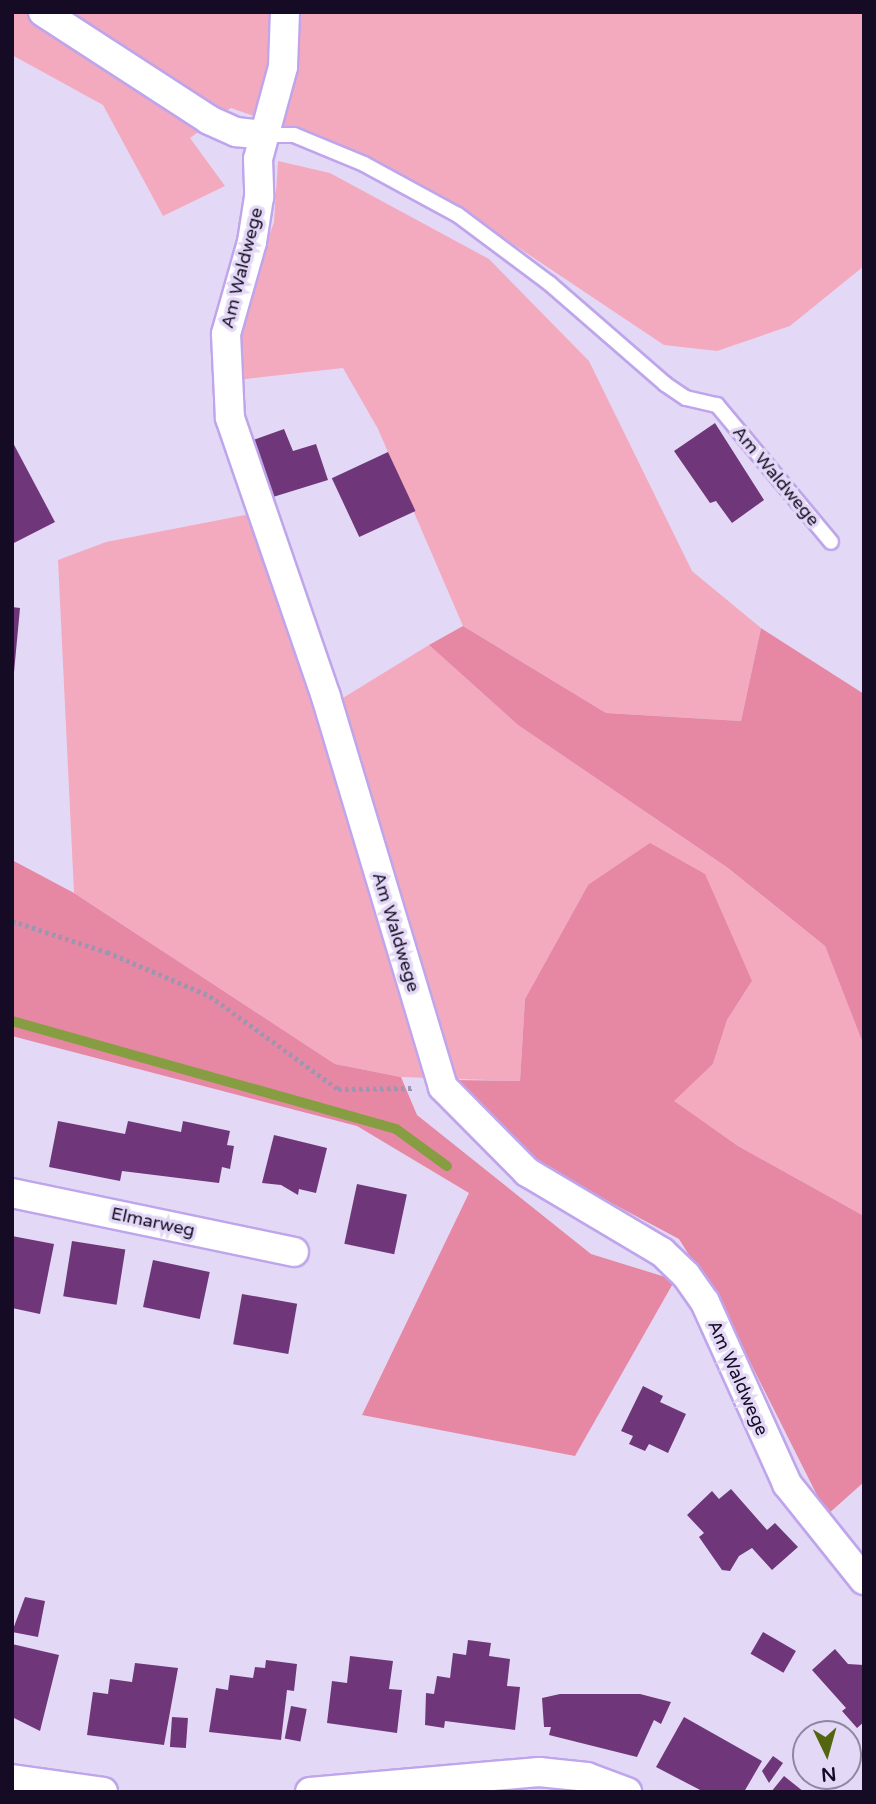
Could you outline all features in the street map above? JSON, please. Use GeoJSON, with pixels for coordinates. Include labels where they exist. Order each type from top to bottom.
{"type":"FeatureCollection","features":[{"type":"Feature","properties":{"kind":"street","name":"Am Waldwege"},"geometry":{"type":"LineString","coordinates":[[43,12],[209,120],[236,132],[263,135],[252,242],[226,334],[230,418],[334,723],[443,1087],[527,1172],[662,1252],[686,1275],[705,1302],[787,1484],[864,1580]]}},
{"type":"Feature","properties":{"kind":"street"},"geometry":{"type":"LineString","coordinates":[[263,135],[283,67],[285,12]]}},
{"type":"Feature","properties":{"kind":"street","name":"Elmarweg"},"geometry":{"type":"LineString","coordinates":[[12,1193],[294,1252]]}},
{"type":"Feature","properties":{"kind":"street"},"geometry":{"type":"LineString","coordinates":[[310,1792],[539,1772],[587,1777],[627,1792]]}},
{"type":"Feature","properties":{"kind":"street"},"geometry":{"type":"LineString","coordinates":[[12,1779],[103,1792]]}},
{"type":"Feature","properties":{"kind":"lane","name":"Am Waldwege"},"geometry":{"type":"LineString","coordinates":[[263,135],[294,135],[364,164],[458,215],[549,283],[665,384],[686,398],[717,405],[831,542]]}},
{"type":"Feature","properties":{"kind":"path"},"geometry":{"type":"LineString","coordinates":[[12,921],[107,952],[211,996],[338,1089],[443,1087]]}},
{"type":"Feature","properties":{"kind":"shaded area"},"geometry":{"type":"Polygon","coordinates":[[[12,12],[864,12],[864,266],[790,326],[717,351],[664,345],[447,200],[327,142],[231,108],[190,138],[225,186],[163,216],[103,105],[12,55],[12,12]]]}},
{"type":"Feature","properties":{"kind":"shaded area"},"geometry":{"type":"Polygon","coordinates":[[[278,161],[330,173],[489,259],[589,361],[692,571],[761,628],[741,721],[606,713],[463,626],[378,429],[343,368],[237,380],[244,307],[274,222],[278,161]]]}},
{"type":"Feature","properties":{"kind":"shaded area"},"geometry":{"type":"Polygon","coordinates":[[[245,515],[272,526],[338,701],[429,645],[518,725],[728,868],[825,946],[864,1046],[864,1216],[738,1146],[673,1101],[713,1064],[727,1020],[752,981],[588,885],[525,999],[520,1081],[401,1077],[335,1064],[74,893],[58,560],[106,542],[245,515]]]}},
{"type":"Feature","properties":{"kind":"shaded area"},"geometry":{"type":"Polygon","coordinates":[[[463,626],[606,713],[741,721],[761,628],[864,694],[864,1046],[825,946],[728,868],[518,725],[429,645],[463,626]]]}},
{"type":"Feature","properties":{"kind":"shaded area"},"geometry":{"type":"Polygon","coordinates":[[[650,843],[705,874],[752,981],[727,1020],[713,1064],[674,1101],[738,1146],[864,1216],[864,1482],[827,1515],[727,1316],[679,1239],[542,1166],[451,1080],[520,1081],[525,999],[588,885],[650,843]]]}},
{"type":"Feature","properties":{"kind":"shaded area"},"geometry":{"type":"Polygon","coordinates":[[[12,860],[74,893],[335,1064],[401,1077],[417,1115],[591,1254],[675,1280],[575,1456],[362,1415],[469,1193],[357,1126],[12,1036],[12,860]]]}},
{"type":"Feature","properties":{"kind":"building"},"geometry":{"type":"Polygon","coordinates":[[[715,423],[764,500],[732,523],[716,501],[710,503],[674,451],[715,423]]]}},
{"type":"Feature","properties":{"kind":"building"},"geometry":{"type":"Polygon","coordinates":[[[284,429],[293,451],[316,444],[328,480],[273,497],[253,440],[284,429]]]}},
{"type":"Feature","properties":{"kind":"building"},"geometry":{"type":"Polygon","coordinates":[[[12,441],[55,522],[12,544],[12,441]]]}},
{"type":"Feature","properties":{"kind":"building"},"geometry":{"type":"Polygon","coordinates":[[[388,452],[415,511],[359,537],[332,478],[388,452]]]}},
{"type":"Feature","properties":{"kind":"building"},"geometry":{"type":"Polygon","coordinates":[[[12,607],[20,608],[14,672],[12,672],[12,607]]]}},
{"type":"Feature","properties":{"kind":"building"},"geometry":{"type":"Polygon","coordinates":[[[58,1121],[125,1134],[128,1121],[181,1132],[183,1121],[230,1131],[227,1145],[234,1146],[230,1169],[222,1167],[219,1183],[122,1171],[120,1181],[49,1167],[58,1121]]]}},
{"type":"Feature","properties":{"kind":"building"},"geometry":{"type":"Polygon","coordinates":[[[274,1135],[327,1148],[316,1193],[299,1189],[298,1195],[281,1185],[262,1183],[274,1135]]]}},
{"type":"Feature","properties":{"kind":"building"},"geometry":{"type":"Polygon","coordinates":[[[357,1184],[407,1195],[394,1254],[344,1244],[357,1184]]]}},
{"type":"Feature","properties":{"kind":"building"},"geometry":{"type":"Polygon","coordinates":[[[12,1236],[54,1244],[40,1314],[12,1308],[12,1236]]]}},
{"type":"Feature","properties":{"kind":"building"},"geometry":{"type":"Polygon","coordinates":[[[72,1241],[125,1249],[117,1305],[63,1296],[72,1241]]]}},
{"type":"Feature","properties":{"kind":"building"},"geometry":{"type":"Polygon","coordinates":[[[153,1260],[210,1272],[200,1319],[143,1307],[153,1260]]]}},
{"type":"Feature","properties":{"kind":"building"},"geometry":{"type":"Polygon","coordinates":[[[242,1294],[297,1304],[288,1354],[233,1344],[242,1294]]]}},
{"type":"Feature","properties":{"kind":"building"},"geometry":{"type":"Polygon","coordinates":[[[643,1386],[663,1396],[660,1402],[686,1414],[668,1453],[649,1444],[645,1451],[629,1444],[633,1436],[621,1431],[643,1386]]]}},
{"type":"Feature","properties":{"kind":"building"},"geometry":{"type":"Polygon","coordinates":[[[731,1489],[767,1530],[775,1523],[798,1547],[772,1570],[752,1548],[739,1556],[730,1571],[722,1570],[699,1537],[704,1533],[687,1515],[712,1491],[719,1499],[731,1489]]]}},
{"type":"Feature","properties":{"kind":"building"},"geometry":{"type":"Polygon","coordinates":[[[25,1597],[45,1601],[38,1637],[12,1632],[25,1597]]]}},
{"type":"Feature","properties":{"kind":"building"},"geometry":{"type":"Polygon","coordinates":[[[763,1632],[796,1651],[783,1673],[750,1654],[763,1632]]]}},
{"type":"Feature","properties":{"kind":"building"},"geometry":{"type":"Polygon","coordinates":[[[468,1640],[491,1643],[489,1656],[510,1659],[507,1686],[520,1687],[515,1730],[445,1721],[444,1728],[425,1725],[426,1693],[434,1694],[437,1676],[450,1678],[453,1653],[466,1655],[468,1640]]]}},
{"type":"Feature","properties":{"kind":"building"},"geometry":{"type":"Polygon","coordinates":[[[12,1644],[59,1655],[40,1731],[12,1717],[12,1644]]]}},
{"type":"Feature","properties":{"kind":"building"},"geometry":{"type":"Polygon","coordinates":[[[835,1649],[848,1664],[864,1665],[864,1722],[850,1720],[842,1711],[846,1708],[812,1670],[835,1649]]]}},
{"type":"Feature","properties":{"kind":"building"},"geometry":{"type":"Polygon","coordinates":[[[350,1656],[393,1661],[389,1689],[402,1690],[397,1733],[327,1723],[332,1681],[347,1683],[350,1656]]]}},
{"type":"Feature","properties":{"kind":"building"},"geometry":{"type":"Polygon","coordinates":[[[266,1660],[297,1664],[294,1691],[287,1690],[281,1740],[209,1732],[216,1688],[228,1690],[230,1675],[253,1678],[255,1667],[265,1668],[266,1660]]]}},
{"type":"Feature","properties":{"kind":"building"},"geometry":{"type":"Polygon","coordinates":[[[135,1663],[178,1668],[164,1745],[87,1735],[93,1692],[108,1694],[110,1679],[132,1682],[135,1663]]]}},
{"type":"Feature","properties":{"kind":"building"},"geometry":{"type":"Polygon","coordinates":[[[560,1694],[640,1694],[671,1702],[661,1724],[654,1720],[637,1757],[549,1735],[551,1727],[544,1727],[542,1698],[560,1694]]]}},
{"type":"Feature","properties":{"kind":"building"},"geometry":{"type":"Polygon","coordinates":[[[291,1706],[307,1709],[300,1741],[285,1738],[291,1706]]]}},
{"type":"Feature","properties":{"kind":"building"},"geometry":{"type":"Polygon","coordinates":[[[172,1717],[188,1718],[186,1748],[170,1747],[172,1717]]]}},
{"type":"Feature","properties":{"kind":"building"},"geometry":{"type":"Polygon","coordinates":[[[684,1717],[762,1761],[744,1792],[704,1792],[656,1767],[684,1717]]]}},
{"type":"Feature","properties":{"kind":"building"},"geometry":{"type":"Polygon","coordinates":[[[773,1756],[783,1763],[769,1783],[762,1771],[773,1756]]]}},
{"type":"Feature","properties":{"kind":"building"},"geometry":{"type":"Polygon","coordinates":[[[784,1776],[792,1782],[792,1790],[804,1792],[771,1792],[784,1776]]]}},
{"type":"Feature","properties":{"kind":"waterway"},"geometry":{"type":"LineString","coordinates":[[12,1021],[396,1129],[447,1166]]}}]}
